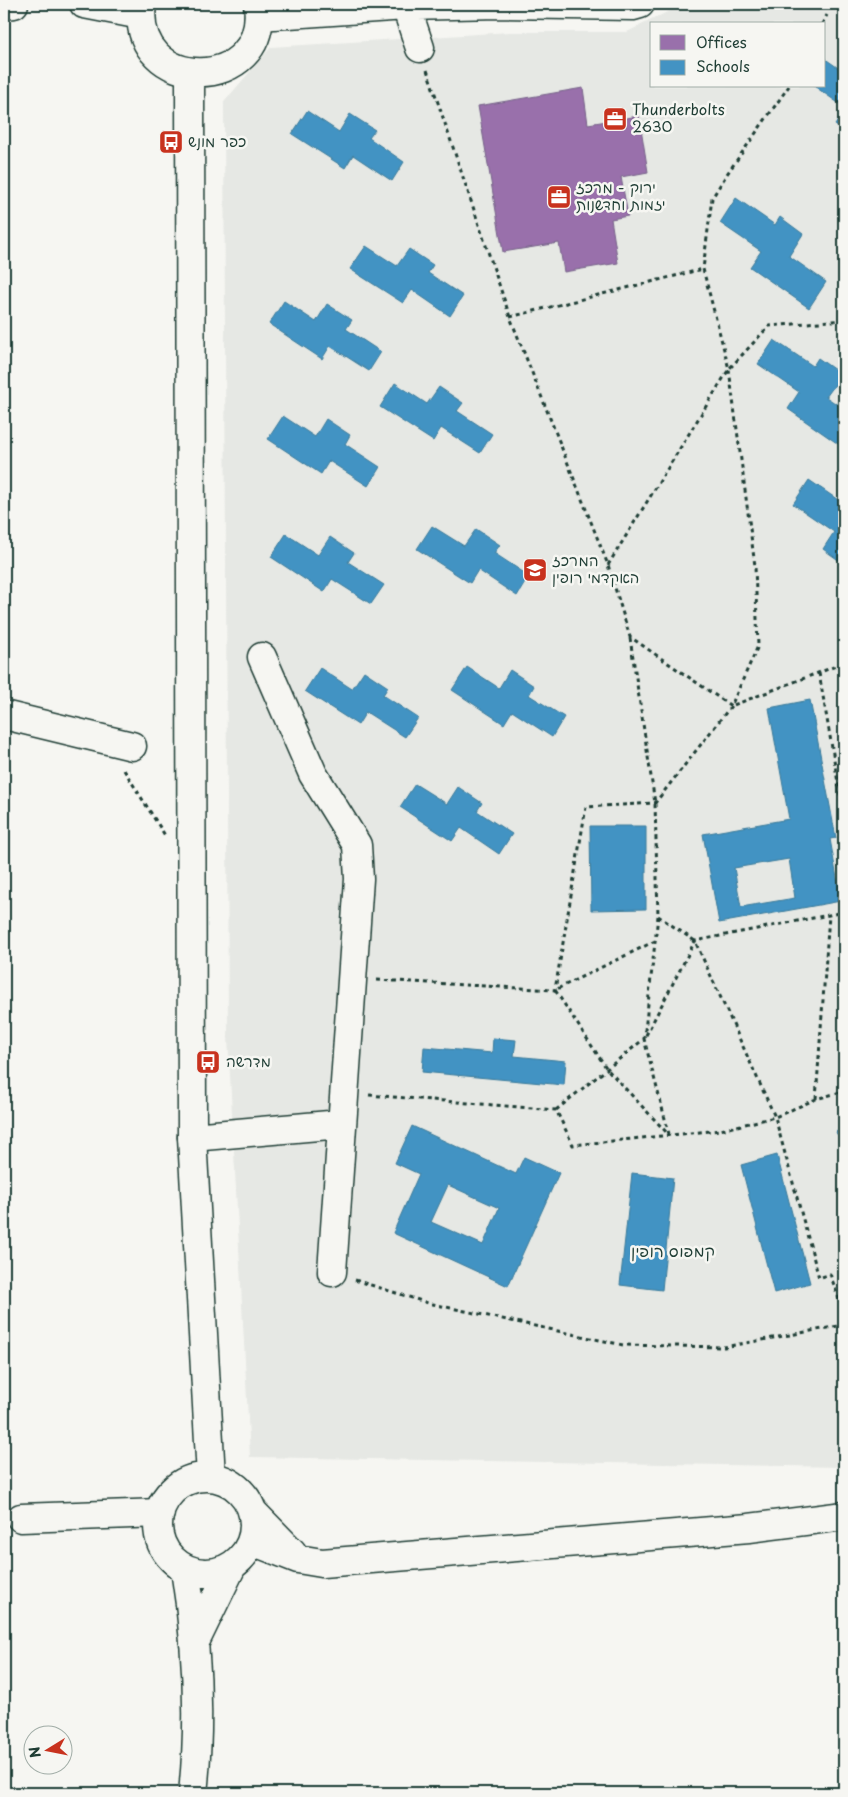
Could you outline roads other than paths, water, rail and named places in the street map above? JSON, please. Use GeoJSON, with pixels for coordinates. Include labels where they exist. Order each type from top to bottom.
{"type":"FeatureCollection","features":[{"type":"Feature","properties":{"kind":"main road"},"geometry":{"type":"LineString","coordinates":[[4,5],[14,4]]}},
{"type":"Feature","properties":{"kind":"main road"},"geometry":{"type":"LineString","coordinates":[[84,4],[142,9],[143,31],[150,46],[161,59],[175,68],[190,73],[210,73],[230,66],[245,53],[255,36],[258,10],[499,4],[633,6],[640,4]]}},
{"type":"Feature","properties":{"kind":"main road"},"geometry":{"type":"LineString","coordinates":[[406,6],[420,48]]}},
{"type":"Feature","properties":{"kind":"main road"},"geometry":{"type":"LineString","coordinates":[[190,73],[192,1137],[211,1477]]}},
{"type":"Feature","properties":{"kind":"main road"},"geometry":{"type":"LineString","coordinates":[[262,657],[313,774],[357,845],[359,879],[340,1124],[332,1272]]}},
{"type":"Feature","properties":{"kind":"main road"},"geometry":{"type":"LineString","coordinates":[[4,715],[132,746]]}},
{"type":"Feature","properties":{"kind":"main road"},"geometry":{"type":"LineString","coordinates":[[192,1137],[340,1124]]}},
{"type":"Feature","properties":{"kind":"main road"},"geometry":{"type":"LineString","coordinates":[[253,1512],[254,1527],[252,1541],[244,1556],[232,1566],[217,1573],[201,1574],[185,1569],[172,1560],[162,1546],[158,1530],[164,1500],[184,1482],[197,1478],[211,1477],[237,1488],[253,1512],[298,1559]]}},
{"type":"Feature","properties":{"kind":"main road"},"geometry":{"type":"LineString","coordinates":[[22,1518],[160,1513]]}},
{"type":"Feature","properties":{"kind":"main road"},"geometry":{"type":"LineString","coordinates":[[252,1541],[298,1559],[322,1563],[749,1528],[844,1516]]}},
{"type":"Feature","properties":{"kind":"main road"},"geometry":{"type":"LineString","coordinates":[[194,1644],[214,1607],[232,1566]]}},
{"type":"Feature","properties":{"kind":"main road"},"geometry":{"type":"LineString","coordinates":[[185,1569],[194,1644],[198,1748],[193,1793]]}},
{"type":"Feature","properties":{"kind":"main road"},"geometry":{"type":"LineString","coordinates":[[198,1748],[209,1793]]}},
{"type":"Feature","properties":{"kind":"place","name":"Thunderbolts 2630"},"geometry":{"type":"Point","coordinates":[615,119]}},
{"type":"Feature","properties":{"kind":"place","name":"כפר מונש"},"geometry":{"type":"Point","coordinates":[171,142]}},
{"type":"Feature","properties":{"kind":"place","name":"ירוק - מרכז יזמות וחדשנות"},"geometry":{"type":"Point","coordinates":[559,197]}},
{"type":"Feature","properties":{"kind":"place","name":"המרכז האקדמי רופין"},"geometry":{"type":"Point","coordinates":[535,570]}},
{"type":"Feature","properties":{"kind":"place","name":"מדרשה"},"geometry":{"type":"Point","coordinates":[208,1062]}},
{"type":"Feature","properties":{"kind":"district","name":"קמפוס רופין"},"geometry":{"type":"Point","coordinates":[673,1251]}}]}
